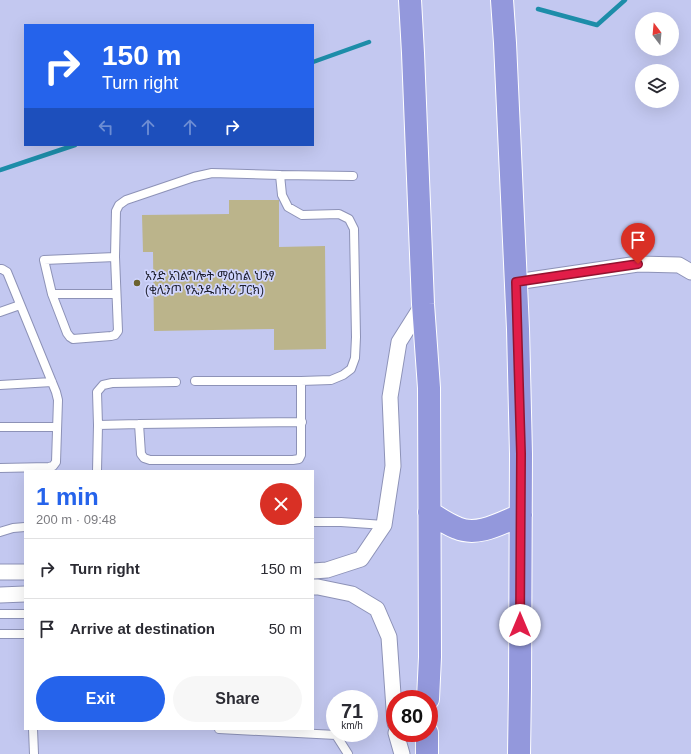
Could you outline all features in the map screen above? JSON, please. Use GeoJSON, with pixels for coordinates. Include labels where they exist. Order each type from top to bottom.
{"type":"FeatureCollection","features":[{"type":"Feature","properties":{"kind":"highway"},"geometry":{"type":"LineString","coordinates":[[502,0],[516,282],[521,454],[519,754]]}},
{"type":"Feature","properties":{"kind":"highway"},"geometry":{"type":"LineString","coordinates":[[410,5],[422,304],[429,388],[430,657],[428,690]]}},
{"type":"Feature","properties":{"kind":"highway"},"geometry":{"type":"LineString","coordinates":[[429,512],[457,528],[468,531],[494,527],[521,516]]}},
{"type":"Feature","properties":{"kind":"highway"},"geometry":{"type":"LineString","coordinates":[[426,754],[427,742]]}},
{"type":"Feature","properties":{"kind":"street"},"geometry":{"type":"LineString","coordinates":[[516,282],[638,264],[679,265],[691,272]]}},
{"type":"Feature","properties":{"kind":"street"},"geometry":{"type":"LineString","coordinates":[[314,571],[327,570],[361,559],[384,525],[393,466],[390,397],[399,342],[422,304]]}},
{"type":"Feature","properties":{"kind":"street"},"geometry":{"type":"LineString","coordinates":[[0,572],[24,572]]}},
{"type":"Feature","properties":{"kind":"street"},"geometry":{"type":"LineString","coordinates":[[314,587],[352,594],[377,609],[390,637],[393,690]]}},
{"type":"Feature","properties":{"kind":"street"},"geometry":{"type":"LineString","coordinates":[[0,595],[24,594]]}},
{"type":"Feature","properties":{"kind":"street"},"geometry":{"type":"LineString","coordinates":[[399,742],[402,754]]}},
{"type":"Feature","properties":{"kind":"lane"},"geometry":{"type":"LineString","coordinates":[[115,257],[44,260],[52,294],[67,333],[73,339],[111,336],[115,335],[118,331],[115,257],[116,211],[119,205],[126,200],[194,177],[212,173],[353,176]]}},
{"type":"Feature","properties":{"kind":"lane"},"geometry":{"type":"LineString","coordinates":[[195,381],[331,380],[343,375],[351,369],[355,358],[356,337],[354,229],[349,219],[339,214],[302,215],[288,208],[282,195],[280,175]]}},
{"type":"Feature","properties":{"kind":"lane"},"geometry":{"type":"LineString","coordinates":[[0,269],[7,272],[58,400],[56,462],[53,466],[0,468]]}},
{"type":"Feature","properties":{"kind":"lane"},"geometry":{"type":"LineString","coordinates":[[52,294],[116,294]]}},
{"type":"Feature","properties":{"kind":"lane"},"geometry":{"type":"LineString","coordinates":[[0,312],[20,305]]}},
{"type":"Feature","properties":{"kind":"lane"},"geometry":{"type":"LineString","coordinates":[[140,424],[141,454],[144,458],[150,460],[299,459],[302,455],[302,381]]}},
{"type":"Feature","properties":{"kind":"lane"},"geometry":{"type":"LineString","coordinates":[[0,386],[52,382]]}},
{"type":"Feature","properties":{"kind":"lane"},"geometry":{"type":"LineString","coordinates":[[97,470],[97,392],[103,385],[112,383],[176,382]]}},
{"type":"Feature","properties":{"kind":"lane"},"geometry":{"type":"LineString","coordinates":[[98,425],[302,422]]}},
{"type":"Feature","properties":{"kind":"lane"},"geometry":{"type":"LineString","coordinates":[[0,427],[57,427]]}},
{"type":"Feature","properties":{"kind":"lane"},"geometry":{"type":"LineString","coordinates":[[314,522],[384,525]]}},
{"type":"Feature","properties":{"kind":"lane"},"geometry":{"type":"LineString","coordinates":[[0,532],[13,528],[24,527]]}},
{"type":"Feature","properties":{"kind":"lane"},"geometry":{"type":"LineString","coordinates":[[0,614],[24,614]]}},
{"type":"Feature","properties":{"kind":"lane"},"geometry":{"type":"LineString","coordinates":[[0,634],[24,634]]}},
{"type":"Feature","properties":{"kind":"lane"},"geometry":{"type":"LineString","coordinates":[[33,730],[34,754]]}},
{"type":"Feature","properties":{"kind":"lane"},"geometry":{"type":"LineString","coordinates":[[238,730],[336,735],[348,754]]}},
{"type":"Feature","properties":{"kind":"building"},"geometry":{"type":"Polygon","coordinates":[[[229,200],[279,200],[279,247],[325,246],[326,349],[274,350],[274,329],[154,331],[153,252],[143,252],[142,215],[229,214],[229,200]]]}},
{"type":"Feature","properties":{"kind":"waterway"},"geometry":{"type":"LineString","coordinates":[[538,9],[597,25],[625,0]]}},
{"type":"Feature","properties":{"kind":"waterway"},"geometry":{"type":"LineString","coordinates":[[314,62],[369,42]]}},
{"type":"Feature","properties":{"kind":"waterway"},"geometry":{"type":"LineString","coordinates":[[0,170],[72,146]]}},
{"type":"Feature","properties":{"kind":"place","name":"አንድ አገልግሎት ማዕከል ህንፃ (ቂሊንጦ የኢንዱስትሪ ፓርክ)"},"geometry":{"type":"Point","coordinates":[137,283]}},
{"type":"Feature","properties":{"kind":"route"},"geometry":{"type":"LineString","coordinates":[[520,625],[521,454],[516,282],[638,264]]}}]}
